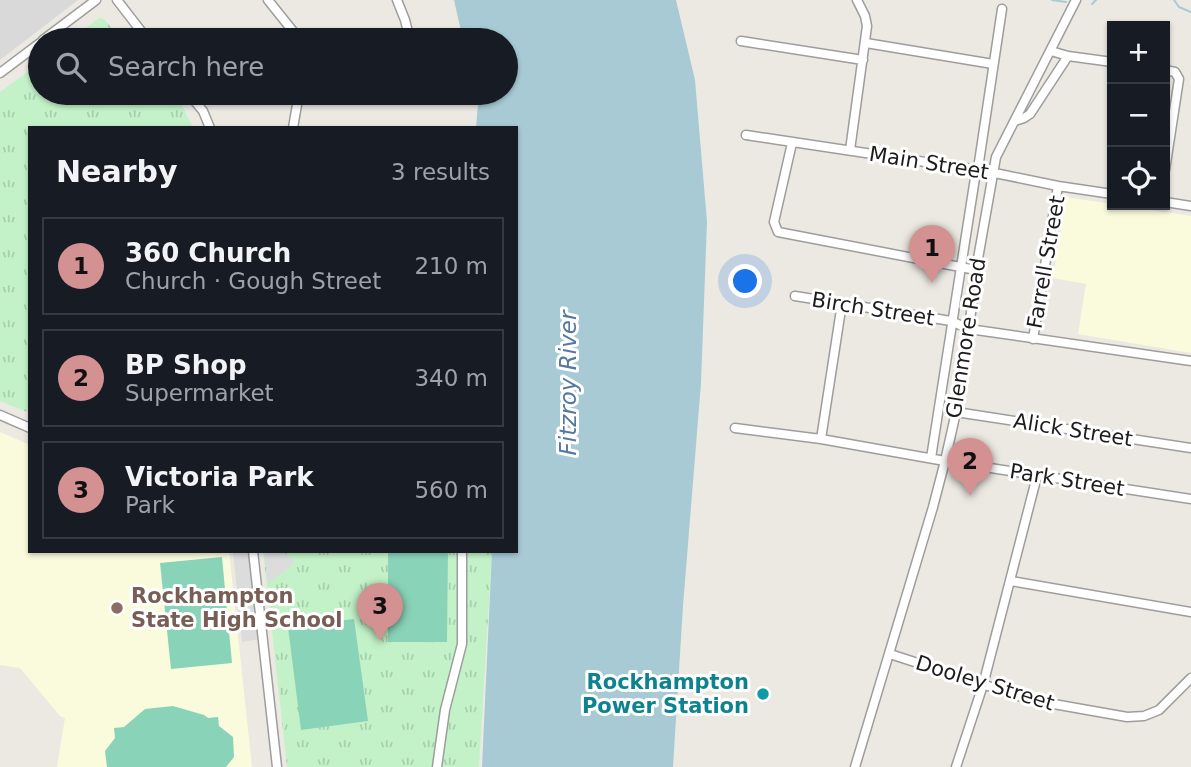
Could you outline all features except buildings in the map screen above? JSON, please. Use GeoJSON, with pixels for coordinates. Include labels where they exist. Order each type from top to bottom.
{"type":"FeatureCollection","features":[{"type":"Feature","properties":{"kind":"street"},"geometry":{"type":"LineString","coordinates":[[59,28],[96,0]]}},
{"type":"Feature","properties":{"kind":"street"},"geometry":{"type":"LineString","coordinates":[[117,0],[139,28]]}},
{"type":"Feature","properties":{"kind":"street"},"geometry":{"type":"LineString","coordinates":[[268,0],[290,28]]}},
{"type":"Feature","properties":{"kind":"street"},"geometry":{"type":"LineString","coordinates":[[397,0],[407,28]]}},
{"type":"Feature","properties":{"kind":"street"},"geometry":{"type":"LineString","coordinates":[[850,150],[867,26],[858,0]]}},
{"type":"Feature","properties":{"kind":"street","name":"Glenmore Road"},"geometry":{"type":"LineString","coordinates":[[855,767],[945,461],[956,412],[976,270],[998,153],[1076,0]]}},
{"type":"Feature","properties":{"kind":"street"},"geometry":{"type":"LineString","coordinates":[[931,458],[1002,9]]}},
{"type":"Feature","properties":{"kind":"street"},"geometry":{"type":"LineString","coordinates":[[741,41],[863,60]]}},
{"type":"Feature","properties":{"kind":"street"},"geometry":{"type":"LineString","coordinates":[[866,43],[993,64]]}},
{"type":"Feature","properties":{"kind":"street"},"geometry":{"type":"LineString","coordinates":[[1051,51],[1107,61]]}},
{"type":"Feature","properties":{"kind":"street"},"geometry":{"type":"LineString","coordinates":[[0,73],[28,52]]}},
{"type":"Feature","properties":{"kind":"street"},"geometry":{"type":"LineString","coordinates":[[1015,121],[1030,114],[1068,55]]}},
{"type":"Feature","properties":{"kind":"street"},"geometry":{"type":"LineString","coordinates":[[1169,147],[1179,83],[1178,75],[1170,72]]}},
{"type":"Feature","properties":{"kind":"street"},"geometry":{"type":"LineString","coordinates":[[197,105],[209,125]]}},
{"type":"Feature","properties":{"kind":"street"},"geometry":{"type":"LineString","coordinates":[[293,126],[297,105]]}},
{"type":"Feature","properties":{"kind":"street","name":"Main Street"},"geometry":{"type":"LineString","coordinates":[[746,135],[977,170],[1107,193]]}},
{"type":"Feature","properties":{"kind":"street"},"geometry":{"type":"LineString","coordinates":[[792,143],[774,222],[778,232],[976,270]]}},
{"type":"Feature","properties":{"kind":"street","name":"Farrell Street"},"geometry":{"type":"LineString","coordinates":[[1033,339],[1058,186]]}},
{"type":"Feature","properties":{"kind":"street"},"geometry":{"type":"LineString","coordinates":[[1170,203],[1191,206]]}},
{"type":"Feature","properties":{"kind":"street","name":"Birch Street"},"geometry":{"type":"LineString","coordinates":[[795,296],[951,321],[969,328],[1033,339],[1191,361]]}},
{"type":"Feature","properties":{"kind":"street"},"geometry":{"type":"LineString","coordinates":[[821,439],[842,303]]}},
{"type":"Feature","properties":{"kind":"street","name":"Alick Street"},"geometry":{"type":"LineString","coordinates":[[956,412],[1191,448]]}},
{"type":"Feature","properties":{"kind":"street"},"geometry":{"type":"LineString","coordinates":[[0,417],[28,428]]}},
{"type":"Feature","properties":{"kind":"street","name":"Park Street"},"geometry":{"type":"LineString","coordinates":[[735,428],[821,439],[1191,499]]}},
{"type":"Feature","properties":{"kind":"street"},"geometry":{"type":"LineString","coordinates":[[956,767],[983,685],[1037,476]]}},
{"type":"Feature","properties":{"kind":"street"},"geometry":{"type":"LineString","coordinates":[[253,553],[277,767]]}},
{"type":"Feature","properties":{"kind":"street"},"geometry":{"type":"LineString","coordinates":[[437,767],[445,710],[462,644],[462,553]]}},
{"type":"Feature","properties":{"kind":"street"},"geometry":{"type":"LineString","coordinates":[[1011,581],[1191,612]]}},
{"type":"Feature","properties":{"kind":"street","name":"Dooley Street"},"geometry":{"type":"LineString","coordinates":[[890,654],[1031,700],[1135,717],[1159,710],[1191,678]]}},
{"type":"Feature","properties":{"kind":"shaded area"},"geometry":{"type":"Polygon","coordinates":[[[0,0],[78,0],[42,28],[28,28],[28,38],[0,60],[0,0]]]}},
{"type":"Feature","properties":{"kind":"shaded area"},"geometry":{"type":"Polygon","coordinates":[[[1066,197],[1107,203],[1107,210],[1152,210],[1191,216],[1191,353],[1078,334],[1086,284],[1053,278],[1066,197]]]}},
{"type":"Feature","properties":{"kind":"shaded area","name":"Rockhampton State High School"},"geometry":{"type":"Polygon","coordinates":[[[0,432],[28,444],[28,553],[229,553],[252,767],[57,767],[65,718],[60,716],[20,668],[0,665],[0,432]]]}},
{"type":"Feature","properties":{"kind":"shaded area"},"geometry":{"type":"Polygon","coordinates":[[[233,553],[248,553],[260,639],[242,642],[233,553]]]}},
{"type":"Feature","properties":{"kind":"shaded area"},"geometry":{"type":"Polygon","coordinates":[[[264,553],[284,553],[295,562],[268,584],[264,553]]]}},
{"type":"Feature","properties":{"kind":"green space"},"geometry":{"type":"Polygon","coordinates":[[[99,18],[104,19],[112,28],[86,28],[99,18]]]}},
{"type":"Feature","properties":{"kind":"green space"},"geometry":{"type":"Polygon","coordinates":[[[28,72],[28,105],[182,105],[192,126],[28,126],[28,412],[0,401],[0,92],[28,72]]]}},
{"type":"Feature","properties":{"kind":"green space"},"geometry":{"type":"Polygon","coordinates":[[[263,553],[492,553],[479,767],[287,767],[263,553]]]}},
{"type":"Feature","properties":{"kind":"green space"},"geometry":{"type":"Polygon","coordinates":[[[388,553],[448,553],[447,642],[388,642],[388,553]]]}},
{"type":"Feature","properties":{"kind":"green space"},"geometry":{"type":"Polygon","coordinates":[[[222,557],[232,663],[171,669],[160,563],[222,557]]]}},
{"type":"Feature","properties":{"kind":"green space"},"geometry":{"type":"Polygon","coordinates":[[[354,619],[368,721],[301,730],[288,627],[354,619]]]}},
{"type":"Feature","properties":{"kind":"green space"},"geometry":{"type":"Polygon","coordinates":[[[173,706],[208,718],[218,717],[219,726],[233,737],[234,757],[226,767],[107,767],[105,751],[115,738],[114,728],[124,727],[145,709],[173,706]]]}},
{"type":"Feature","properties":{"kind":"water","name":"Fitzroy River"},"geometry":{"type":"Polygon","coordinates":[[[454,0],[676,0],[695,80],[707,222],[701,383],[673,767],[482,767],[492,553],[518,553],[518,126],[476,126],[478,105],[518,105],[518,28],[460,28],[454,0]]]}},
{"type":"Feature","properties":{"kind":"waterway"},"geometry":{"type":"LineString","coordinates":[[1052,0],[1066,2]]}},
{"type":"Feature","properties":{"kind":"waterway"},"geometry":{"type":"LineString","coordinates":[[1092,4],[1096,0]]}},
{"type":"Feature","properties":{"kind":"waterway"},"geometry":{"type":"LineString","coordinates":[[1174,0],[1179,7],[1191,12]]}},
{"type":"Feature","properties":{"kind":"place","name":"360 Church"},"geometry":{"type":"Point","coordinates":[932,283]}},
{"type":"Feature","properties":{"kind":"place","name":"BP Shop"},"geometry":{"type":"Point","coordinates":[970,496]}},
{"type":"Feature","properties":{"kind":"place","name":"Rockhampton State High School"},"geometry":{"type":"Point","coordinates":[117,608]}},
{"type":"Feature","properties":{"kind":"place","name":"Victoria Park"},"geometry":{"type":"Point","coordinates":[380,641]}},
{"type":"Feature","properties":{"kind":"place","name":"Rockhampton Power Station"},"geometry":{"type":"Point","coordinates":[763,694]}}]}
